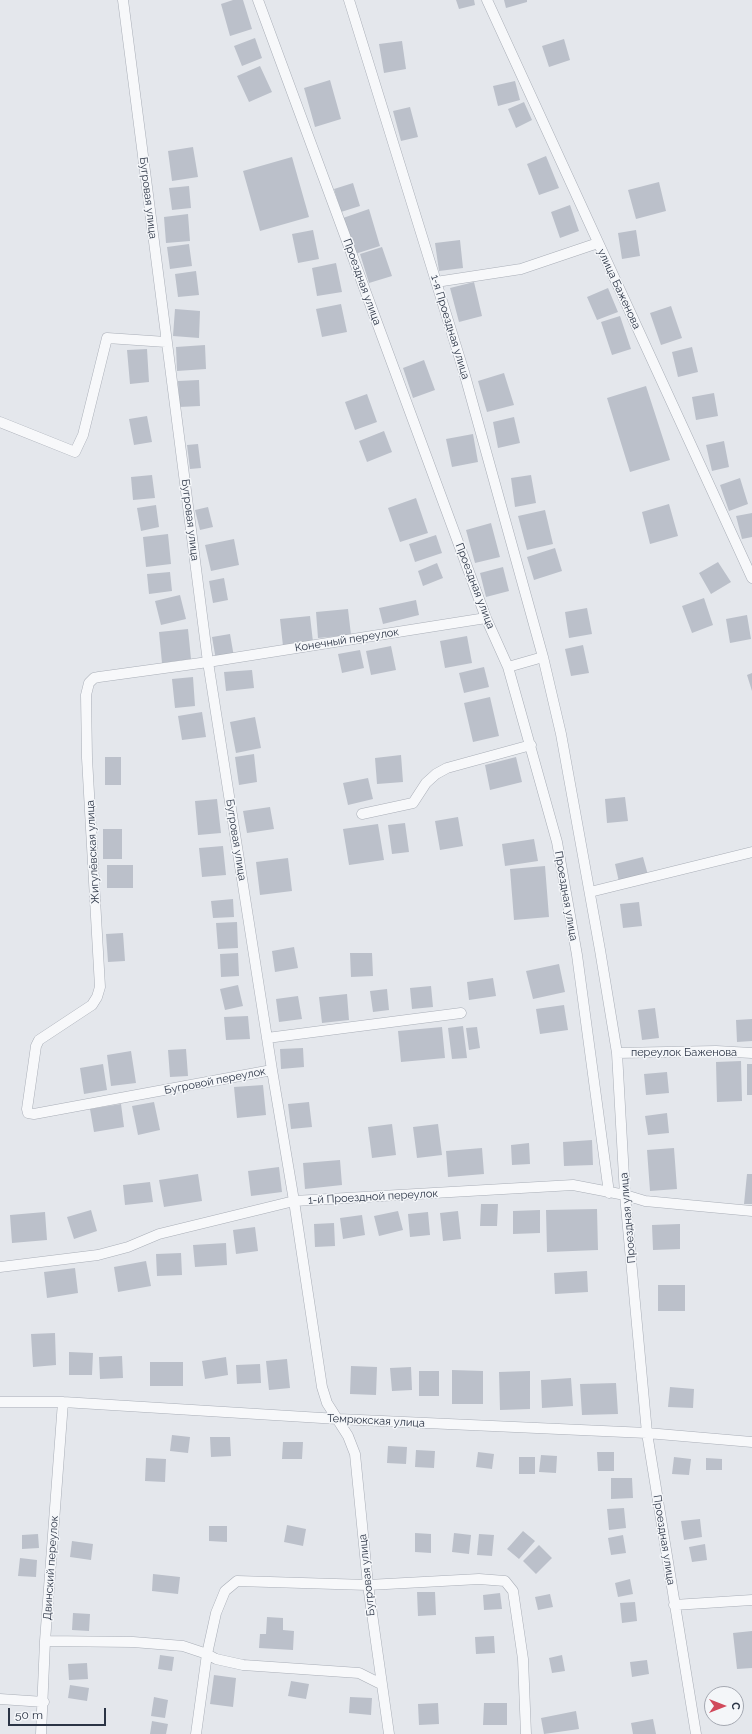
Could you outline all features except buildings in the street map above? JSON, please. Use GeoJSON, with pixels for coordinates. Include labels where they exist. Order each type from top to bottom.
{"type":"FeatureCollection","features":[{"type":"Feature","properties":{"kind":"street","name":"Бугровая улица"},"geometry":{"type":"LineString","coordinates":[[123,0],[208,662],[267,1038]]}},
{"type":"Feature","properties":{"kind":"street","name":"Проездная улица"},"geometry":{"type":"LineString","coordinates":[[258,0],[486,618],[508,668],[531,745],[557,842],[577,955],[609,1193]]}},
{"type":"Feature","properties":{"kind":"street","name":"1-я Проездная улица"},"geometry":{"type":"LineString","coordinates":[[349,0],[466,380],[543,657]]}},
{"type":"Feature","properties":{"kind":"street","name":"улица Баженова"},"geometry":{"type":"LineString","coordinates":[[487,0],[752,578]]}},
{"type":"Feature","properties":{"kind":"street"},"geometry":{"type":"LineString","coordinates":[[436,282],[521,269],[598,243]]}},
{"type":"Feature","properties":{"kind":"street"},"geometry":{"type":"LineString","coordinates":[[0,422],[75,452],[83,435],[107,338],[166,342]]}},
{"type":"Feature","properties":{"kind":"street","name":"Конечный переулок"},"geometry":{"type":"LineString","coordinates":[[208,662],[486,618]]}},
{"type":"Feature","properties":{"kind":"street"},"geometry":{"type":"LineString","coordinates":[[508,668],[543,657]]}},
{"type":"Feature","properties":{"kind":"street","name":"Проездная улица"},"geometry":{"type":"LineString","coordinates":[[543,657],[561,734],[590,892],[617,1054],[625,1195],[647,1433],[696,1734]]}},
{"type":"Feature","properties":{"kind":"street","name":"Жигулёвская улица"},"geometry":{"type":"LineString","coordinates":[[28,1113],[26,1105],[36,1046],[39,1040],[92,1005],[100,988],[87,758],[86,689],[94,678],[208,662]]}},
{"type":"Feature","properties":{"kind":"street"},"geometry":{"type":"LineString","coordinates":[[362,814],[413,803],[426,783],[436,774],[447,768],[531,745]]}},
{"type":"Feature","properties":{"kind":"street"},"geometry":{"type":"LineString","coordinates":[[590,892],[752,852]]}},
{"type":"Feature","properties":{"kind":"street"},"geometry":{"type":"LineString","coordinates":[[267,1038],[461,1013]]}},
{"type":"Feature","properties":{"kind":"street","name":"Бугровой переулок"},"geometry":{"type":"LineString","coordinates":[[28,1113],[34,1114],[272,1070],[267,1038]]}},
{"type":"Feature","properties":{"kind":"street","name":"переулок Баженова"},"geometry":{"type":"LineString","coordinates":[[617,1054],[716,1051],[752,1053]]}},
{"type":"Feature","properties":{"kind":"street"},"geometry":{"type":"LineString","coordinates":[[272,1070],[294,1201]]}},
{"type":"Feature","properties":{"kind":"street","name":"1-й Проездной переулок"},"geometry":{"type":"LineString","coordinates":[[0,1267],[98,1255],[128,1246],[159,1234],[294,1201],[573,1185],[625,1195],[645,1201],[752,1211]]}},
{"type":"Feature","properties":{"kind":"street","name":"Бугровая улица"},"geometry":{"type":"LineString","coordinates":[[294,1201],[322,1387],[327,1403],[338,1419],[355,1454],[368,1585],[389,1734]]}},
{"type":"Feature","properties":{"kind":"street","name":"Темрюкская улица"},"geometry":{"type":"LineString","coordinates":[[0,1402],[63,1402],[338,1419],[647,1433],[752,1442]]}},
{"type":"Feature","properties":{"kind":"street","name":"Двинский переулок"},"geometry":{"type":"LineString","coordinates":[[42,1734],[45,1641],[63,1402]]}},
{"type":"Feature","properties":{"kind":"street"},"geometry":{"type":"LineString","coordinates":[[196,1734],[207,1654],[221,1598],[230,1586],[237,1581],[368,1585],[479,1579],[500,1580],[508,1584],[513,1591],[523,1659],[526,1734]]}},
{"type":"Feature","properties":{"kind":"street"},"geometry":{"type":"LineString","coordinates":[[674,1605],[752,1600]]}},
{"type":"Feature","properties":{"kind":"street"},"geometry":{"type":"LineString","coordinates":[[45,1641],[133,1642],[182,1646],[207,1654],[216,1659],[243,1665],[358,1673],[381,1684]]}},
{"type":"Feature","properties":{"kind":"street"},"geometry":{"type":"LineString","coordinates":[[0,1699],[44,1702]]}}]}
